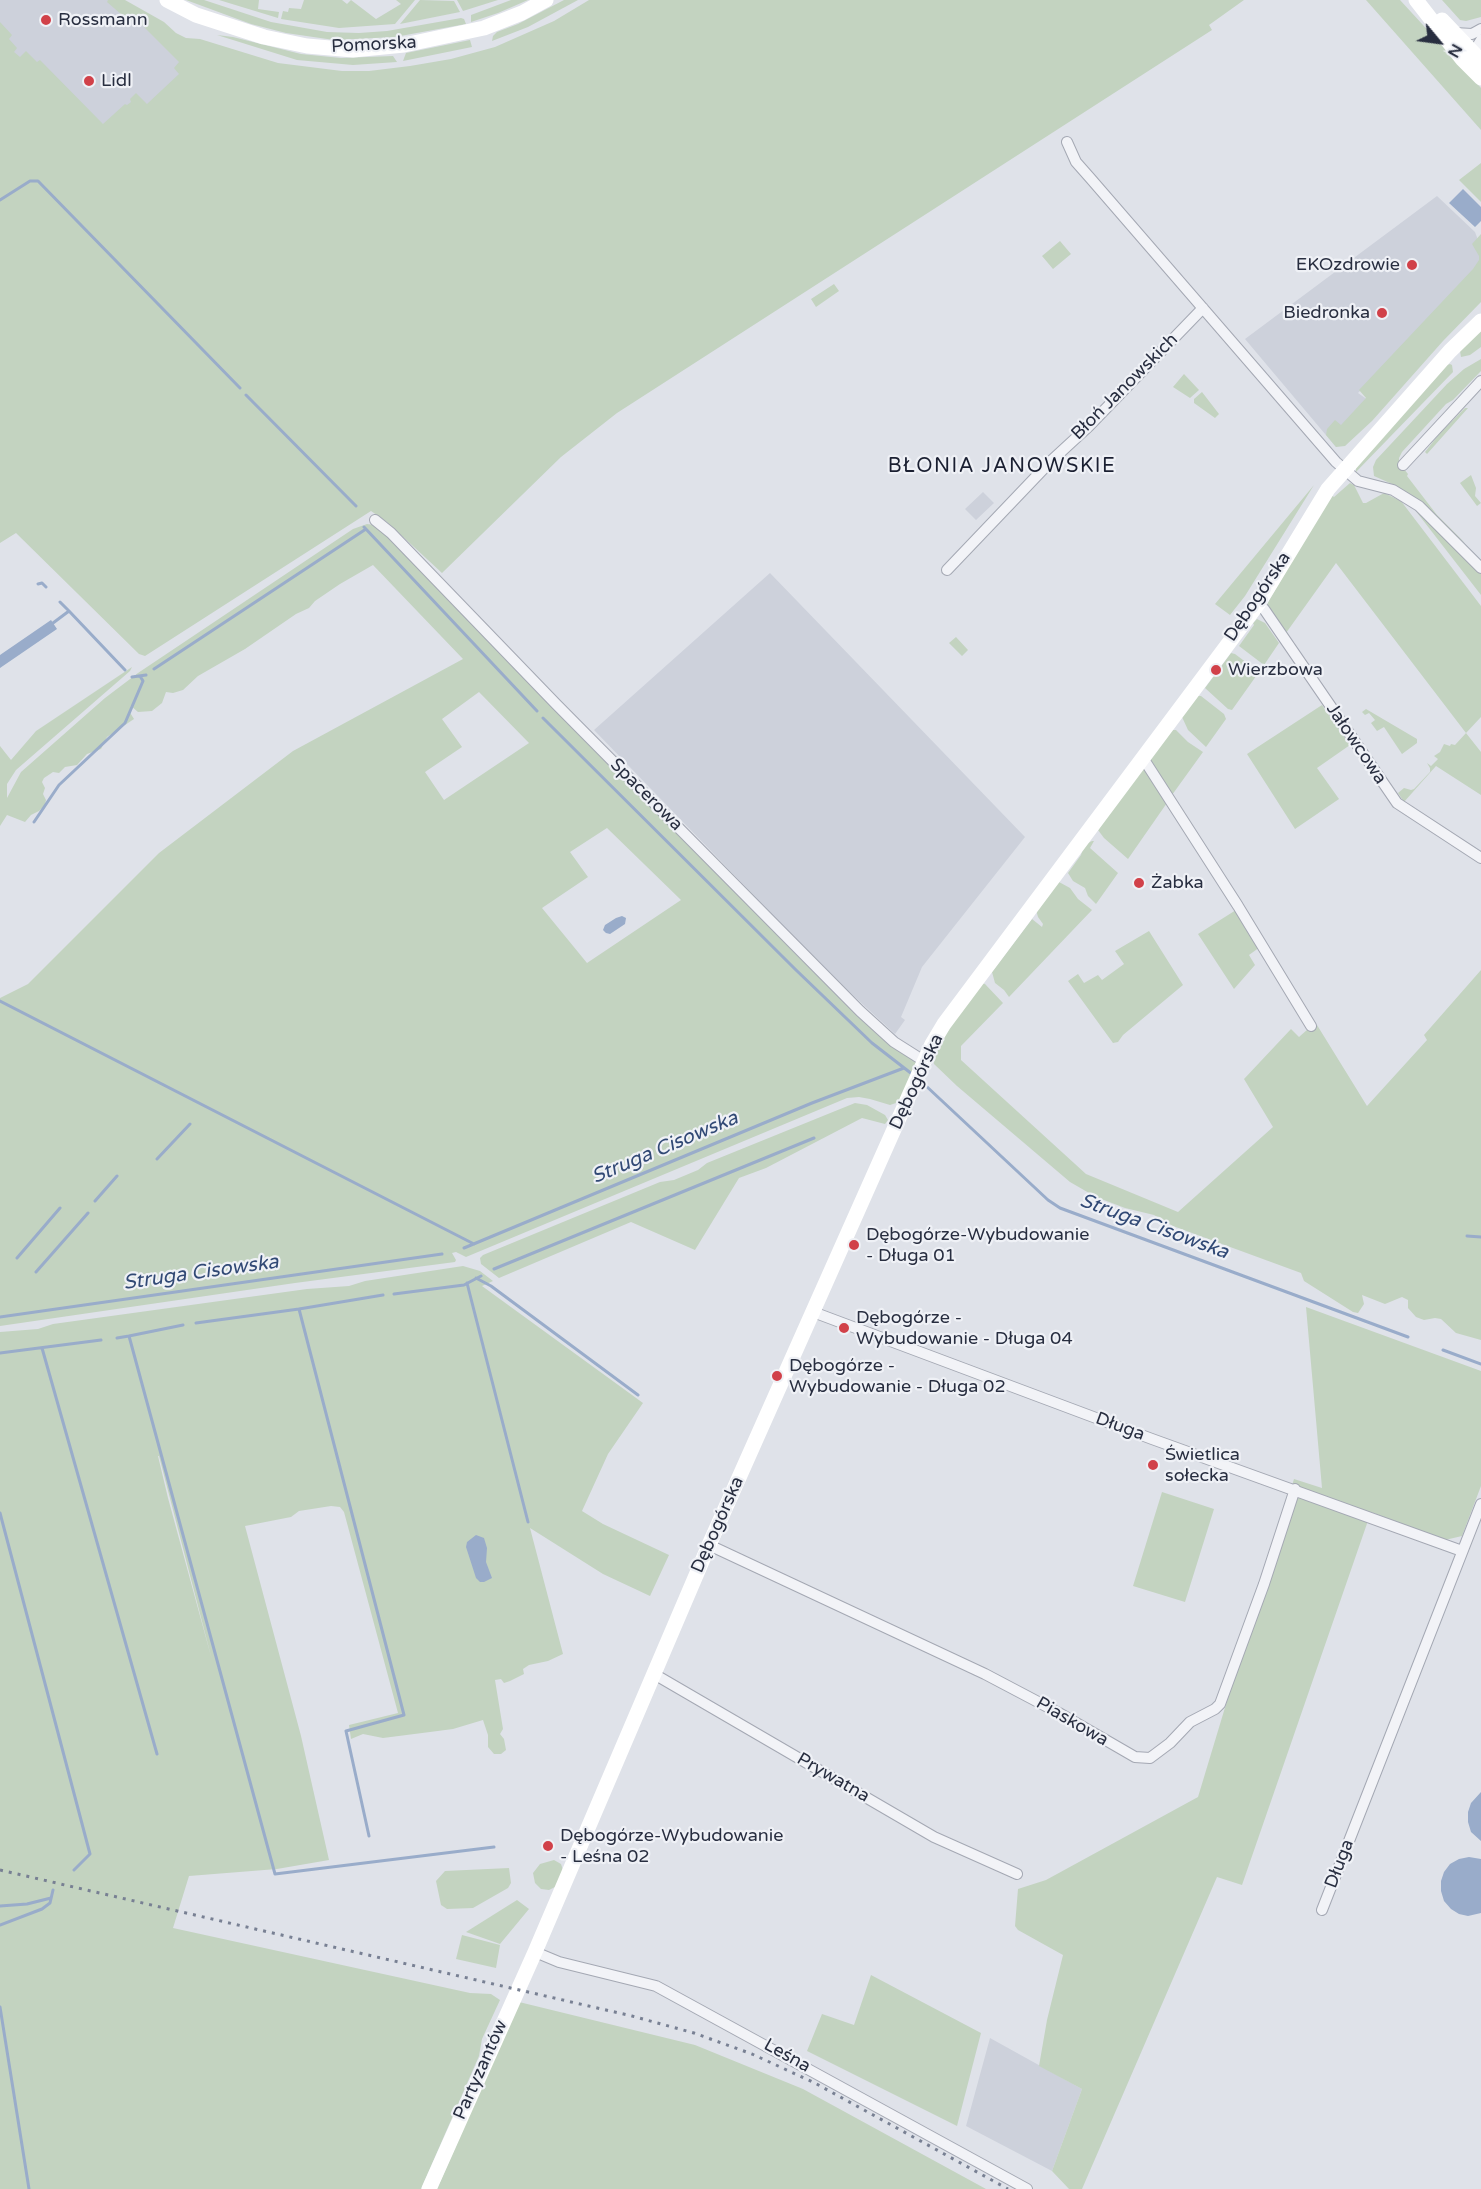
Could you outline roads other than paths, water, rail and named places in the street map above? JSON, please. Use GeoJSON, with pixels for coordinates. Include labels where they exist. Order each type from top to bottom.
{"type":"FeatureCollection","features":[{"type":"Feature","properties":{"kind":"street","name":"Pomorska"},"geometry":{"type":"LineString","coordinates":[[167,0],[196,15],[264,37],[307,46],[352,50],[404,45],[484,28],[522,13],[546,0]]}},
{"type":"Feature","properties":{"kind":"street"},"geometry":{"type":"LineString","coordinates":[[1416,0],[1462,59],[1481,78]]}},
{"type":"Feature","properties":{"kind":"street"},"geometry":{"type":"LineString","coordinates":[[1421,0],[1455,33],[1478,51]]}},
{"type":"Feature","properties":{"kind":"street"},"geometry":{"type":"LineString","coordinates":[[1455,33],[1472,34],[1481,28]]}},
{"type":"Feature","properties":{"kind":"street"},"geometry":{"type":"LineString","coordinates":[[1067,142],[1076,162],[1312,436],[1345,470],[1358,481],[1393,490],[1419,506],[1481,568]]}},
{"type":"Feature","properties":{"kind":"street","name":"Błoń Janowskich"},"geometry":{"type":"LineString","coordinates":[[947,570],[1051,460],[1089,426],[1203,308]]}},
{"type":"Feature","properties":{"kind":"street","name":"Dębogórska"},"geometry":{"type":"LineString","coordinates":[[535,1952],[709,1545],[924,1061],[944,1024],[1257,604],[1316,507],[1345,470],[1450,351],[1481,321]]}},
{"type":"Feature","properties":{"kind":"street"},"geometry":{"type":"LineString","coordinates":[[1403,465],[1481,381]]}},
{"type":"Feature","properties":{"kind":"street","name":"Spacerowa"},"geometry":{"type":"LineString","coordinates":[[375,520],[391,532],[548,696],[860,1011],[894,1042],[924,1061]]}},
{"type":"Feature","properties":{"kind":"street","name":"Jałowcowa"},"geometry":{"type":"LineString","coordinates":[[1257,604],[1264,609],[1397,803],[1481,858]]}},
{"type":"Feature","properties":{"kind":"street"},"geometry":{"type":"LineString","coordinates":[[1143,758],[1238,906],[1311,1026]]}},
{"type":"Feature","properties":{"kind":"street","name":"Długa"},"geometry":{"type":"LineString","coordinates":[[813,1312],[1152,1439],[1462,1551]]}},
{"type":"Feature","properties":{"kind":"street","name":"Piaskowa"},"geometry":{"type":"LineString","coordinates":[[709,1545],[985,1674],[1135,1757],[1150,1758],[1170,1743],[1190,1722],[1220,1704],[1264,1584],[1295,1489]]}},
{"type":"Feature","properties":{"kind":"street","name":"Długa"},"geometry":{"type":"LineString","coordinates":[[1322,1910],[1481,1504]]}},
{"type":"Feature","properties":{"kind":"street","name":"Prywatna"},"geometry":{"type":"LineString","coordinates":[[654,1674],[934,1837],[1017,1874]]}},
{"type":"Feature","properties":{"kind":"street","name":"Partyzantów"},"geometry":{"type":"LineString","coordinates":[[429,2189],[535,1952]]}},
{"type":"Feature","properties":{"kind":"street","name":"Leśna"},"geometry":{"type":"LineString","coordinates":[[535,1952],[559,1962],[656,1986],[1027,2189]]}},
{"type":"Feature","properties":{"kind":"water"},"geometry":{"type":"Polygon","coordinates":[[[1463,189],[1481,207],[1481,221],[1475,227],[1449,203],[1463,189]]]}},
{"type":"Feature","properties":{"kind":"water"},"geometry":{"type":"Polygon","coordinates":[[[51,620],[57,629],[0,668],[0,655],[51,620]]]}},
{"type":"Feature","properties":{"kind":"water"},"geometry":{"type":"Polygon","coordinates":[[[622,916],[626,918],[625,924],[610,934],[603,930],[605,925],[622,916]]]}},
{"type":"Feature","properties":{"kind":"water"},"geometry":{"type":"Polygon","coordinates":[[[476,1535],[484,1538],[487,1548],[486,1562],[492,1578],[484,1582],[476,1578],[466,1547],[467,1542],[476,1535]]]}},
{"type":"Feature","properties":{"kind":"water"},"geometry":{"type":"Polygon","coordinates":[[[1481,1792],[1481,1841],[1471,1832],[1468,1812],[1471,1803],[1481,1792]]]}},
{"type":"Feature","properties":{"kind":"water"},"geometry":{"type":"Polygon","coordinates":[[[1469,1857],[1481,1859],[1481,1913],[1468,1916],[1451,1909],[1444,1901],[1441,1881],[1450,1864],[1469,1857]]]}},
{"type":"Feature","properties":{"kind":"waterway"},"geometry":{"type":"LineString","coordinates":[[0,200],[30,181],[38,181],[240,388]]}},
{"type":"Feature","properties":{"kind":"waterway"},"geometry":{"type":"LineString","coordinates":[[246,395],[356,506]]}},
{"type":"Feature","properties":{"kind":"waterway"},"geometry":{"type":"LineString","coordinates":[[364,527],[537,711]]}},
{"type":"Feature","properties":{"kind":"waterway"},"geometry":{"type":"LineString","coordinates":[[154,669],[366,529]]}},
{"type":"Feature","properties":{"kind":"waterway"},"geometry":{"type":"LineString","coordinates":[[38,584],[42,583],[46,587]]}},
{"type":"Feature","properties":{"kind":"waterway"},"geometry":{"type":"LineString","coordinates":[[60,602],[69,611]]}},
{"type":"Feature","properties":{"kind":"waterway"},"geometry":{"type":"LineString","coordinates":[[53,623],[69,611],[125,670]]}},
{"type":"Feature","properties":{"kind":"waterway"},"geometry":{"type":"LineString","coordinates":[[132,677],[146,675]]}},
{"type":"Feature","properties":{"kind":"waterway"},"geometry":{"type":"LineString","coordinates":[[34,822],[59,785],[125,723],[143,681],[140,676]]}},
{"type":"Feature","properties":{"kind":"waterway"},"geometry":{"type":"LineString","coordinates":[[543,718],[796,970],[872,1043],[912,1074]]}},
{"type":"Feature","properties":{"kind":"waterway"},"geometry":{"type":"LineString","coordinates":[[0,1001],[474,1244]]}},
{"type":"Feature","properties":{"kind":"waterway","name":"Struga Cisowska"},"geometry":{"type":"LineString","coordinates":[[464,1248],[812,1103],[904,1068]]}},
{"type":"Feature","properties":{"kind":"waterway","name":"Struga Cisowska"},"geometry":{"type":"LineString","coordinates":[[925,1085],[1048,1200],[1060,1208],[1408,1337]]}},
{"type":"Feature","properties":{"kind":"waterway"},"geometry":{"type":"LineString","coordinates":[[157,1159],[190,1124]]}},
{"type":"Feature","properties":{"kind":"waterway"},"geometry":{"type":"LineString","coordinates":[[494,1269],[814,1138]]}},
{"type":"Feature","properties":{"kind":"waterway"},"geometry":{"type":"LineString","coordinates":[[95,1201],[117,1176]]}},
{"type":"Feature","properties":{"kind":"waterway"},"geometry":{"type":"LineString","coordinates":[[17,1258],[60,1208]]}},
{"type":"Feature","properties":{"kind":"waterway"},"geometry":{"type":"LineString","coordinates":[[36,1272],[88,1213]]}},
{"type":"Feature","properties":{"kind":"waterway"},"geometry":{"type":"LineString","coordinates":[[1467,1236],[1481,1237]]}},
{"type":"Feature","properties":{"kind":"waterway","name":"Struga Cisowska"},"geometry":{"type":"LineString","coordinates":[[0,1317],[442,1254]]}},
{"type":"Feature","properties":{"kind":"waterway"},"geometry":{"type":"LineString","coordinates":[[394,1294],[464,1285],[481,1276]]}},
{"type":"Feature","properties":{"kind":"waterway"},"geometry":{"type":"LineString","coordinates":[[476,1278],[491,1286],[638,1395]]}},
{"type":"Feature","properties":{"kind":"waterway"},"geometry":{"type":"LineString","coordinates":[[467,1283],[528,1522]]}},
{"type":"Feature","properties":{"kind":"waterway"},"geometry":{"type":"LineString","coordinates":[[369,1836],[346,1731],[404,1715],[299,1309],[383,1295]]}},
{"type":"Feature","properties":{"kind":"waterway"},"geometry":{"type":"LineString","coordinates":[[196,1323],[299,1309]]}},
{"type":"Feature","properties":{"kind":"waterway"},"geometry":{"type":"LineString","coordinates":[[129,1336],[183,1325]]}},
{"type":"Feature","properties":{"kind":"waterway"},"geometry":{"type":"LineString","coordinates":[[117,1338],[129,1336],[275,1874],[494,1847]]}},
{"type":"Feature","properties":{"kind":"waterway"},"geometry":{"type":"LineString","coordinates":[[0,1353],[101,1340]]}},
{"type":"Feature","properties":{"kind":"waterway"},"geometry":{"type":"LineString","coordinates":[[42,1348],[157,1754]]}},
{"type":"Feature","properties":{"kind":"waterway","name":"Struga Cisowska"},"geometry":{"type":"LineString","coordinates":[[1443,1350],[1481,1364]]}},
{"type":"Feature","properties":{"kind":"waterway"},"geometry":{"type":"LineString","coordinates":[[0,1513],[90,1854],[74,1870]]}},
{"type":"Feature","properties":{"kind":"waterway"},"geometry":{"type":"LineString","coordinates":[[0,1925],[42,1909],[50,1903],[53,1890]]}},
{"type":"Feature","properties":{"kind":"waterway"},"geometry":{"type":"LineString","coordinates":[[0,1906],[27,1904],[51,1898]]}},
{"type":"Feature","properties":{"kind":"waterway"},"geometry":{"type":"LineString","coordinates":[[0,2007],[29,2189]]}},
{"type":"Feature","properties":{"kind":"railway"},"geometry":{"type":"LineString","coordinates":[[0,1870],[632,2016],[694,2033],[752,2054],[813,2082],[1008,2189]]}},
{"type":"Feature","properties":{"kind":"place","name":"Rossmann"},"geometry":{"type":"Point","coordinates":[46,20]}},
{"type":"Feature","properties":{"kind":"place","name":"Lidl"},"geometry":{"type":"Point","coordinates":[89,81]}},
{"type":"Feature","properties":{"kind":"place","name":"EKOzdrowie"},"geometry":{"type":"Point","coordinates":[1412,265]}},
{"type":"Feature","properties":{"kind":"place","name":"Biedronka"},"geometry":{"type":"Point","coordinates":[1382,313]}},
{"type":"Feature","properties":{"kind":"place","name":"Wierzbowa"},"geometry":{"type":"Point","coordinates":[1216,670]}},
{"type":"Feature","properties":{"kind":"place","name":"Żabka"},"geometry":{"type":"Point","coordinates":[1139,883]}},
{"type":"Feature","properties":{"kind":"place","name":"Dębogórze-Wybudowanie - Długa 01"},"geometry":{"type":"Point","coordinates":[854,1245]}},
{"type":"Feature","properties":{"kind":"place","name":"Dębogórze - Wybudowanie - Długa 04"},"geometry":{"type":"Point","coordinates":[844,1328]}},
{"type":"Feature","properties":{"kind":"place","name":"Dębogórze - Wybudowanie - Długa 02"},"geometry":{"type":"Point","coordinates":[777,1376]}},
{"type":"Feature","properties":{"kind":"place","name":"Świetlica sołecka"},"geometry":{"type":"Point","coordinates":[1153,1465]}},
{"type":"Feature","properties":{"kind":"place","name":"Dębogórze-Wybudowanie - Leśna 02"},"geometry":{"type":"Point","coordinates":[548,1846]}},
{"type":"Feature","properties":{"kind":"district","name":"BŁONIA JANOWSKIE"},"geometry":{"type":"Point","coordinates":[1002,467]}}]}
